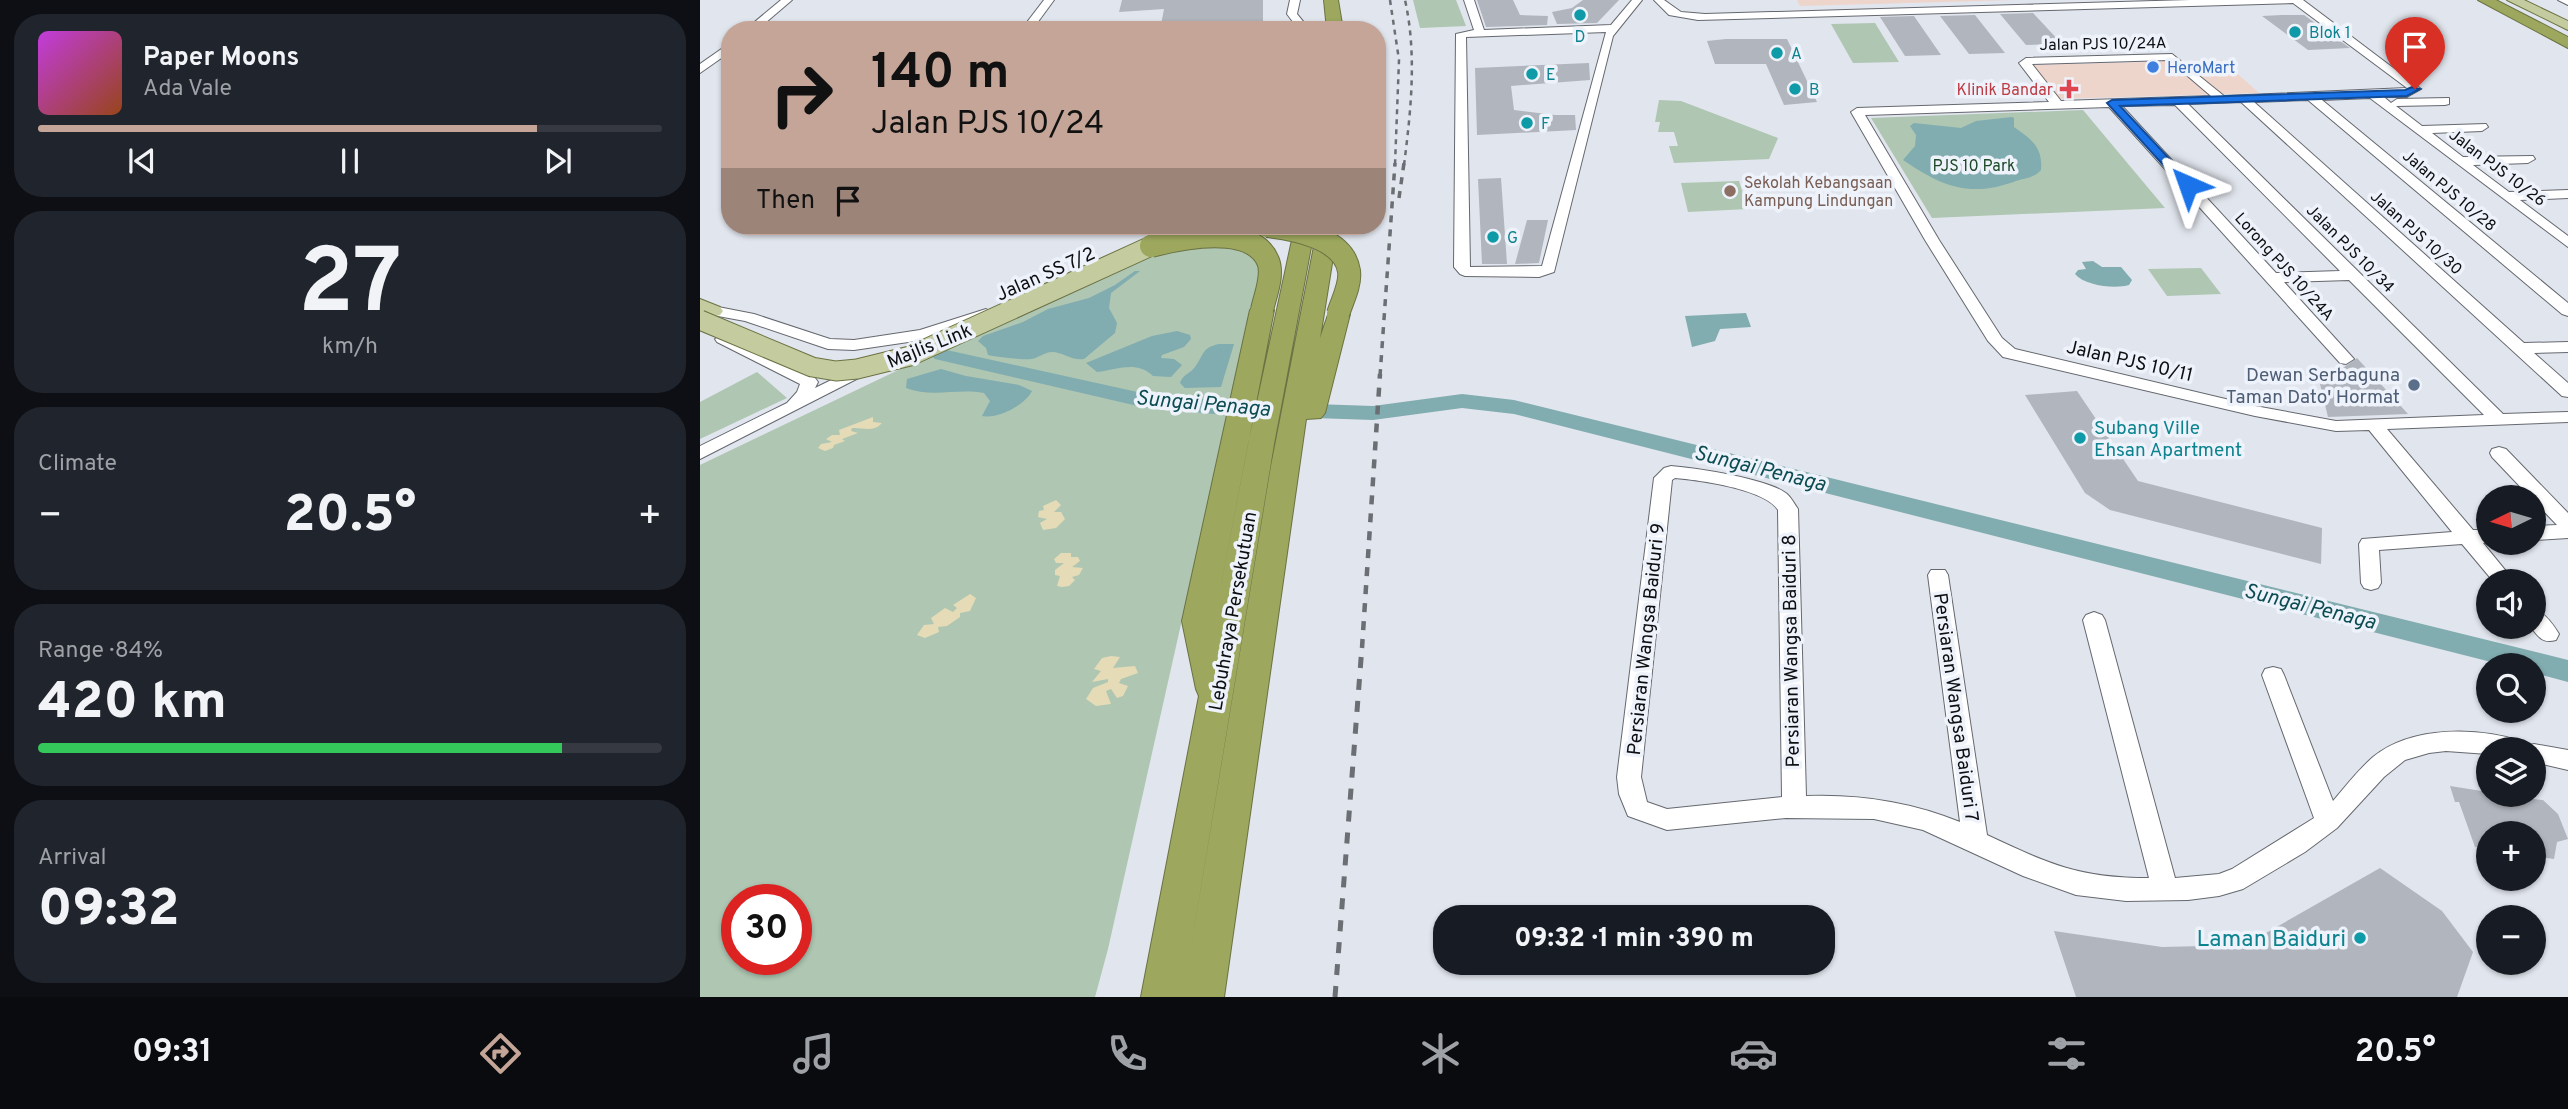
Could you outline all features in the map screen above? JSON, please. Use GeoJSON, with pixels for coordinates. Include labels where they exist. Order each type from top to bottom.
{"type":"FeatureCollection","features":[{"type":"Feature","properties":{"kind":"highway"},"geometry":{"type":"LineString","coordinates":[[2475,0],[2510,5],[2568,33]]}},
{"type":"Feature","properties":{"kind":"highway"},"geometry":{"type":"LineString","coordinates":[[2485,0],[2510,5],[2562,23]]}},
{"type":"Feature","properties":{"kind":"highway"},"geometry":{"type":"LineString","coordinates":[[1329,3],[1333,21]]}},
{"type":"Feature","properties":{"kind":"highway"},"geometry":{"type":"LineString","coordinates":[[2510,5],[2568,43]]}},
{"type":"Feature","properties":{"kind":"highway"},"geometry":{"type":"LineString","coordinates":[[1148,244],[1167,235]]}},
{"type":"Feature","properties":{"kind":"highway","name":"Lebuhraya Persekutuan"},"geometry":{"type":"LineString","coordinates":[[1203,997],[1274,379],[1301,235]]}},
{"type":"Feature","properties":{"kind":"highway"},"geometry":{"type":"LineString","coordinates":[[1148,244],[1187,237],[1220,237],[1254,246],[1268,261],[1262,310],[1267,451],[1303,443],[1348,284],[1347,265],[1327,243],[1307,235]]}},
{"type":"Feature","properties":{"kind":"highway","name":"Lebuhraya Persekutuan"},"geometry":{"type":"LineString","coordinates":[[1162,997],[1216,706],[1198,621],[1267,451],[1298,394],[1326,235]]}},
{"type":"Feature","properties":{"kind":"main road","name":"Majlis Link"},"geometry":{"type":"LineString","coordinates":[[704,312],[816,368],[849,369],[880,365],[910,356],[1148,244]]}},
{"type":"Feature","properties":{"kind":"street"},"geometry":{"type":"LineString","coordinates":[[761,21],[787,0]]}},
{"type":"Feature","properties":{"kind":"street"},"geometry":{"type":"LineString","coordinates":[[1033,21],[1049,0]]}},
{"type":"Feature","properties":{"kind":"street"},"geometry":{"type":"LineString","coordinates":[[1295,0],[1292,14],[1298,21]]}},
{"type":"Feature","properties":{"kind":"street"},"geometry":{"type":"LineString","coordinates":[[1469,0],[1480,33]]}},
{"type":"Feature","properties":{"kind":"street"},"geometry":{"type":"LineString","coordinates":[[1614,28],[1461,34],[1461,267],[1469,272],[1539,272],[1549,269],[1554,263],[1600,61],[1608,36],[1637,0]]}},
{"type":"Feature","properties":{"kind":"street"},"geometry":{"type":"LineString","coordinates":[[1659,0],[1667,11],[1686,14],[2296,0],[2415,89],[2407,93],[2243,99],[2216,95],[2054,101]]}},
{"type":"Feature","properties":{"kind":"street"},"geometry":{"type":"LineString","coordinates":[[1672,0],[1678,9],[1686,14]]}},
{"type":"Feature","properties":{"kind":"street"},"geometry":{"type":"LineString","coordinates":[[1870,4],[1968,0]]}},
{"type":"Feature","properties":{"kind":"street"},"geometry":{"type":"LineString","coordinates":[[1793,12],[1851,4],[2123,0]]}},
{"type":"Feature","properties":{"kind":"street"},"geometry":{"type":"LineString","coordinates":[[2563,0],[2568,2]]}},
{"type":"Feature","properties":{"kind":"street"},"geometry":{"type":"LineString","coordinates":[[700,70],[721,53]]}},
{"type":"Feature","properties":{"kind":"street"},"geometry":{"type":"LineString","coordinates":[[700,58],[716,57]]}},
{"type":"Feature","properties":{"kind":"street","name":"Jalan PJS 10/24A"},"geometry":{"type":"LineString","coordinates":[[2054,101],[2026,61],[2172,57],[2216,95]]}},
{"type":"Feature","properties":{"kind":"street","name":"Jalan PJS 10/26"},"geometry":{"type":"LineString","coordinates":[[2372,94],[2568,243]]}},
{"type":"Feature","properties":{"kind":"street"},"geometry":{"type":"LineString","coordinates":[[2054,101],[2178,101],[2216,95]]}},
{"type":"Feature","properties":{"kind":"street","name":"Jalan PJS 10/28"},"geometry":{"type":"LineString","coordinates":[[2311,96],[2568,311]]}},
{"type":"Feature","properties":{"kind":"street","name":"Jalan PJS 10/30"},"geometry":{"type":"LineString","coordinates":[[2243,99],[2568,392]]}},
{"type":"Feature","properties":{"kind":"street","name":"Jalan PJS 10/11"},"geometry":{"type":"LineString","coordinates":[[2054,101],[1857,112],[1932,240],[1996,341],[2009,353],[2328,425],[2567,417]]}},
{"type":"Feature","properties":{"kind":"street","name":"Jalan PJS 10/34"},"geometry":{"type":"LineString","coordinates":[[2178,101],[2499,420]]}},
{"type":"Feature","properties":{"kind":"street"},"geometry":{"type":"LineString","coordinates":[[2385,103],[2445,101]]}},
{"type":"Feature","properties":{"kind":"street","name":"Lorong PJS 10/24A"},"geometry":{"type":"LineString","coordinates":[[2112,103],[2346,359]]}},
{"type":"Feature","properties":{"kind":"street"},"geometry":{"type":"LineString","coordinates":[[2420,130],[2482,127]]}},
{"type":"Feature","properties":{"kind":"street"},"geometry":{"type":"LineString","coordinates":[[2461,162],[2528,159]]}},
{"type":"Feature","properties":{"kind":"street"},"geometry":{"type":"LineString","coordinates":[[2507,196],[2568,194]]}},
{"type":"Feature","properties":{"kind":"street","name":"Jalan SS 7/2"},"geometry":{"type":"LineString","coordinates":[[700,453],[997,310],[1166,235]]}},
{"type":"Feature","properties":{"kind":"street","name":"Jalan SS 7/2"},"geometry":{"type":"LineString","coordinates":[[791,408],[869,376],[1180,235]]}},
{"type":"Feature","properties":{"kind":"street"},"geometry":{"type":"LineString","coordinates":[[2272,278],[2353,275]]}},
{"type":"Feature","properties":{"kind":"street"},"geometry":{"type":"LineString","coordinates":[[704,312],[748,317],[828,344],[864,345],[909,338],[997,310]]}},
{"type":"Feature","properties":{"kind":"street"},"geometry":{"type":"LineString","coordinates":[[700,328],[809,382],[805,394],[791,408]]}},
{"type":"Feature","properties":{"kind":"street"},"geometry":{"type":"LineString","coordinates":[[774,363],[793,368],[823,368],[838,360],[840,355],[828,344]]}},
{"type":"Feature","properties":{"kind":"street"},"geometry":{"type":"LineString","coordinates":[[2520,348],[2568,347]]}},
{"type":"Feature","properties":{"kind":"street"},"geometry":{"type":"LineString","coordinates":[[2374,425],[2476,535]]}},
{"type":"Feature","properties":{"kind":"street"},"geometry":{"type":"LineString","coordinates":[[2499,453],[2568,525]]}},
{"type":"Feature","properties":{"kind":"street","name":"Persiaran Wangsa Baiduri 8"},"geometry":{"type":"LineString","coordinates":[[1671,472],[1708,477],[1781,499],[1788,509],[1794,806]]}},
{"type":"Feature","properties":{"kind":"street","name":"Persiaran Wangsa Baiduri 9"},"geometry":{"type":"LineString","coordinates":[[1671,472],[1663,478],[1629,777],[1631,794],[1637,809],[1667,820],[1794,806]]}},
{"type":"Feature","properties":{"kind":"street"},"geometry":{"type":"LineString","coordinates":[[2546,532],[2568,531]]}},
{"type":"Feature","properties":{"kind":"street"},"geometry":{"type":"LineString","coordinates":[[2371,583],[2369,544],[2476,537]]}},
{"type":"Feature","properties":{"kind":"street","name":"Persiaran Wangsa Baiduri 7"},"geometry":{"type":"LineString","coordinates":[[1938,575],[1975,839]]}},
{"type":"Feature","properties":{"kind":"street"},"geometry":{"type":"LineString","coordinates":[[2094,620],[2165,888]]}},
{"type":"Feature","properties":{"kind":"street"},"geometry":{"type":"LineString","coordinates":[[2273,675],[2328,821]]}},
{"type":"Feature","properties":{"kind":"street"},"geometry":{"type":"LineString","coordinates":[[1794,806],[1825,804],[1896,813],[1975,839],[2076,884],[2113,889],[2220,885],[2260,868],[2328,821],[2384,762],[2407,749],[2442,742],[2476,745]]}},
{"type":"Feature","properties":{"kind":"street"},"geometry":{"type":"LineString","coordinates":[[2546,755],[2568,760]]}},
{"type":"Feature","properties":{"kind":"shaded area"},"geometry":{"type":"Polygon","coordinates":[[[1797,0],[2014,0],[1800,6],[1797,0]]]}},
{"type":"Feature","properties":{"kind":"shaded area"},"geometry":{"type":"Polygon","coordinates":[[[2222,60],[2259,93],[2056,99],[2029,65],[2222,60]]]}},
{"type":"Feature","properties":{"kind":"green space"},"geometry":{"type":"Polygon","coordinates":[[[1413,0],[1456,0],[1466,26],[1420,28],[1413,0]]]}},
{"type":"Feature","properties":{"kind":"green space"},"geometry":{"type":"Polygon","coordinates":[[[1875,23],[1899,62],[1853,63],[1831,24],[1875,23]]]}},
{"type":"Feature","properties":{"kind":"green space"},"geometry":{"type":"Polygon","coordinates":[[[1659,100],[1681,101],[1778,138],[1769,159],[1674,163],[1669,146],[1678,146],[1674,132],[1658,132],[1660,122],[1655,122],[1659,100]]]}},
{"type":"Feature","properties":{"kind":"green space","name":"PJS 10 Park"},"geometry":{"type":"Polygon","coordinates":[[[2083,110],[2165,208],[1932,218],[1871,118],[2083,110]]]}},
{"type":"Feature","properties":{"kind":"green space"},"geometry":{"type":"Polygon","coordinates":[[[1739,181],[1748,209],[1688,212],[1681,183],[1739,181]]]}},
{"type":"Feature","properties":{"kind":"green space"},"geometry":{"type":"Polygon","coordinates":[[[1179,242],[1247,248],[1258,266],[1259,277],[1095,997],[700,997],[700,465],[1128,260],[1179,242]]]}},
{"type":"Feature","properties":{"kind":"green space"},"geometry":{"type":"Polygon","coordinates":[[[2201,268],[2221,294],[2167,296],[2148,269],[2201,268]]]}},
{"type":"Feature","properties":{"kind":"green space"},"geometry":{"type":"Polygon","coordinates":[[[757,372],[787,398],[700,439],[700,402],[757,372]]]}},
{"type":"Feature","properties":{"kind":"sand"},"geometry":{"type":"Polygon","coordinates":[[[873,417],[873,422],[882,423],[879,426],[871,429],[852,428],[851,431],[858,433],[842,439],[845,441],[825,451],[818,448],[821,444],[832,442],[826,439],[832,435],[840,435],[839,430],[873,417]]]}},
{"type":"Feature","properties":{"kind":"sand"},"geometry":{"type":"Polygon","coordinates":[[[1056,500],[1061,505],[1054,512],[1061,512],[1065,519],[1056,528],[1043,530],[1040,523],[1047,519],[1038,517],[1039,511],[1056,500]]]}},
{"type":"Feature","properties":{"kind":"sand"},"geometry":{"type":"Polygon","coordinates":[[[1061,553],[1071,553],[1071,557],[1078,557],[1080,561],[1072,567],[1083,568],[1079,575],[1072,577],[1075,580],[1069,586],[1062,587],[1057,586],[1060,576],[1055,575],[1055,570],[1064,563],[1056,563],[1054,559],[1061,553]]]}},
{"type":"Feature","properties":{"kind":"sand"},"geometry":{"type":"Polygon","coordinates":[[[970,594],[976,598],[970,611],[960,613],[960,617],[947,626],[938,627],[939,632],[925,638],[917,635],[924,625],[934,624],[931,618],[945,608],[953,612],[957,608],[953,605],[970,594]]]}},
{"type":"Feature","properties":{"kind":"sand"},"geometry":{"type":"Polygon","coordinates":[[[1120,657],[1113,668],[1135,666],[1138,673],[1121,679],[1119,683],[1128,686],[1123,696],[1117,698],[1111,689],[1106,691],[1111,704],[1096,706],[1086,699],[1093,688],[1108,682],[1108,679],[1092,682],[1101,671],[1094,669],[1102,658],[1120,657]]]}},
{"type":"Feature","properties":{"kind":"water"},"geometry":{"type":"Polygon","coordinates":[[[2012,117],[2014,127],[2038,149],[2041,170],[2033,176],[2000,186],[1971,189],[1944,183],[1903,160],[1915,146],[1916,135],[1910,126],[1914,123],[1961,128],[1976,121],[2012,117]]]}},
{"type":"Feature","properties":{"kind":"water"},"geometry":{"type":"Polygon","coordinates":[[[2093,261],[2102,267],[2121,267],[2132,280],[2129,285],[2108,286],[2093,284],[2075,274],[2078,270],[2086,269],[2082,262],[2093,261]]]}},
{"type":"Feature","properties":{"kind":"water"},"geometry":{"type":"Polygon","coordinates":[[[1135,271],[1140,271],[1111,293],[1109,308],[1117,323],[1115,333],[1084,359],[1052,352],[1031,359],[991,356],[978,341],[983,336],[1023,322],[1048,309],[1089,298],[1135,271]]]}},
{"type":"Feature","properties":{"kind":"water"},"geometry":{"type":"Polygon","coordinates":[[[1746,313],[1751,327],[1720,329],[1715,341],[1692,347],[1685,316],[1746,313]]]}},
{"type":"Feature","properties":{"kind":"water"},"geometry":{"type":"Polygon","coordinates":[[[1177,331],[1190,335],[1191,339],[1184,347],[1162,355],[1161,358],[1174,359],[1182,365],[1171,377],[1153,376],[1133,367],[1097,372],[1086,363],[1152,336],[1177,331]]]}},
{"type":"Feature","properties":{"kind":"water"},"geometry":{"type":"Polygon","coordinates":[[[1219,344],[1234,344],[1221,387],[1185,388],[1180,383],[1183,378],[1195,367],[1206,350],[1219,344]]]}},
{"type":"Feature","properties":{"kind":"water"},"geometry":{"type":"Polygon","coordinates":[[[941,369],[1019,385],[1032,391],[1017,406],[1003,413],[982,416],[990,401],[984,393],[935,393],[906,388],[907,379],[941,369]]]}},
{"type":"Feature","properties":{"kind":"building"},"geometry":{"type":"Polygon","coordinates":[[[1122,0],[1263,0],[1263,21],[1162,21],[1164,9],[1119,12],[1122,0]]]}},
{"type":"Feature","properties":{"kind":"building"},"geometry":{"type":"Polygon","coordinates":[[[1477,0],[1513,0],[1520,15],[1548,16],[1547,25],[1486,27],[1477,0]]]}},
{"type":"Feature","properties":{"kind":"building","name":"D"},"geometry":{"type":"Polygon","coordinates":[[[1583,0],[1619,0],[1597,23],[1557,24],[1552,12],[1572,8],[1583,0]]]}},
{"type":"Feature","properties":{"kind":"building"},"geometry":{"type":"Polygon","coordinates":[[[2033,13],[2062,44],[2026,45],[2000,14],[2033,13]]]}},
{"type":"Feature","properties":{"kind":"building"},"geometry":{"type":"Polygon","coordinates":[[[1975,15],[2005,53],[1969,54],[1940,16],[1975,15]]]}},
{"type":"Feature","properties":{"kind":"building"},"geometry":{"type":"Polygon","coordinates":[[[2304,15],[2350,48],[2308,50],[2262,16],[2304,15]]]}},
{"type":"Feature","properties":{"kind":"building"},"geometry":{"type":"Polygon","coordinates":[[[1914,16],[1941,55],[1905,56],[1880,17],[1914,16]]]}},
{"type":"Feature","properties":{"kind":"building"},"geometry":{"type":"Polygon","coordinates":[[[1787,39],[1817,102],[1784,105],[1766,64],[1715,64],[1707,41],[1787,39]]]}},
{"type":"Feature","properties":{"kind":"building"},"geometry":{"type":"Polygon","coordinates":[[[1589,63],[1590,80],[1511,86],[1514,110],[1575,115],[1576,130],[1477,135],[1475,68],[1589,63]]]}},
{"type":"Feature","properties":{"kind":"building"},"geometry":{"type":"Polygon","coordinates":[[[1501,178],[1507,264],[1482,264],[1478,179],[1501,178]]]}},
{"type":"Feature","properties":{"kind":"building"},"geometry":{"type":"Polygon","coordinates":[[[1527,220],[1548,220],[1539,263],[1515,264],[1527,220]]]}},
{"type":"Feature","properties":{"kind":"building"},"geometry":{"type":"Polygon","coordinates":[[[2357,358],[2408,414],[2328,417],[2320,384],[2357,358]]]}},
{"type":"Feature","properties":{"kind":"building","name":"Subang Ville Ehsan Apartment"},"geometry":{"type":"Polygon","coordinates":[[[2077,391],[2138,481],[2322,528],[2321,564],[2110,510],[2085,493],[2025,395],[2077,391]]]}},
{"type":"Feature","properties":{"kind":"building"},"geometry":{"type":"Polygon","coordinates":[[[2450,786],[2476,790],[2476,807],[2546,807],[2546,803],[2558,814],[2568,839],[2557,842],[2554,859],[2546,858],[2546,821],[2476,821],[2475,847],[2459,802],[2455,802],[2450,786]]]}},
{"type":"Feature","properties":{"kind":"building","name":"Laman Baiduri"},"geometry":{"type":"Polygon","coordinates":[[[2380,868],[2442,911],[2473,952],[2457,997],[2076,997],[2054,931],[2162,947],[2245,945],[2380,868]]]}},
{"type":"Feature","properties":{"kind":"waterway","name":"Sungai Penaga"},"geometry":{"type":"LineString","coordinates":[[942,355],[1142,400],[1225,408],[1373,413],[1462,401],[1514,407],[2568,671]]}},
{"type":"Feature","properties":{"kind":"railway"},"geometry":{"type":"LineString","coordinates":[[1390,0],[1399,60],[1395,165]]}},
{"type":"Feature","properties":{"kind":"railway"},"geometry":{"type":"LineString","coordinates":[[1404,165],[1411,103],[1412,61],[1405,0]]}},
{"type":"Feature","properties":{"kind":"railway"},"geometry":{"type":"LineString","coordinates":[[1380,376],[1395,163]]}},
{"type":"Feature","properties":{"kind":"railway"},"geometry":{"type":"LineString","coordinates":[[1399,198],[1404,163]]}},
{"type":"Feature","properties":{"kind":"railway"},"geometry":{"type":"LineString","coordinates":[[1362,648],[1380,374]]}},
{"type":"Feature","properties":{"kind":"railway"},"geometry":{"type":"LineString","coordinates":[[1335,997],[1362,646]]}},
{"type":"Feature","properties":{"kind":"place","name":"D"},"geometry":{"type":"Point","coordinates":[1580,15]}},
{"type":"Feature","properties":{"kind":"place","name":"Blok 1"},"geometry":{"type":"Point","coordinates":[2295,32]}},
{"type":"Feature","properties":{"kind":"place","name":"A"},"geometry":{"type":"Point","coordinates":[1777,53]}},
{"type":"Feature","properties":{"kind":"place","name":"HeroMart"},"geometry":{"type":"Point","coordinates":[2153,67]}},
{"type":"Feature","properties":{"kind":"place","name":"E"},"geometry":{"type":"Point","coordinates":[1532,74]}},
{"type":"Feature","properties":{"kind":"place","name":"B"},"geometry":{"type":"Point","coordinates":[1795,89]}},
{"type":"Feature","properties":{"kind":"place","name":"Klinik Bandar"},"geometry":{"type":"Point","coordinates":[2069,89]}},
{"type":"Feature","properties":{"kind":"place","name":"F"},"geometry":{"type":"Point","coordinates":[1527,123]}},
{"type":"Feature","properties":{"kind":"place","name":"Sekolah Kebangsaan Kampung Lindungan"},"geometry":{"type":"Point","coordinates":[1730,191]}},
{"type":"Feature","properties":{"kind":"place","name":"G"},"geometry":{"type":"Point","coordinates":[1493,237]}},
{"type":"Feature","properties":{"kind":"place","name":"Dewan Serbaguna Taman Dato' Hormat"},"geometry":{"type":"Point","coordinates":[2414,385]}},
{"type":"Feature","properties":{"kind":"place","name":"Subang Ville Ehsan Apartment"},"geometry":{"type":"Point","coordinates":[2080,438]}},
{"type":"Feature","properties":{"kind":"place","name":"Laman Baiduri"},"geometry":{"type":"Point","coordinates":[2360,938]}},
{"type":"Feature","properties":{"kind":"route"},"geometry":{"type":"LineString","coordinates":[[2188,185],[2112,103],[2407,93],[2415,89]]}}]}
